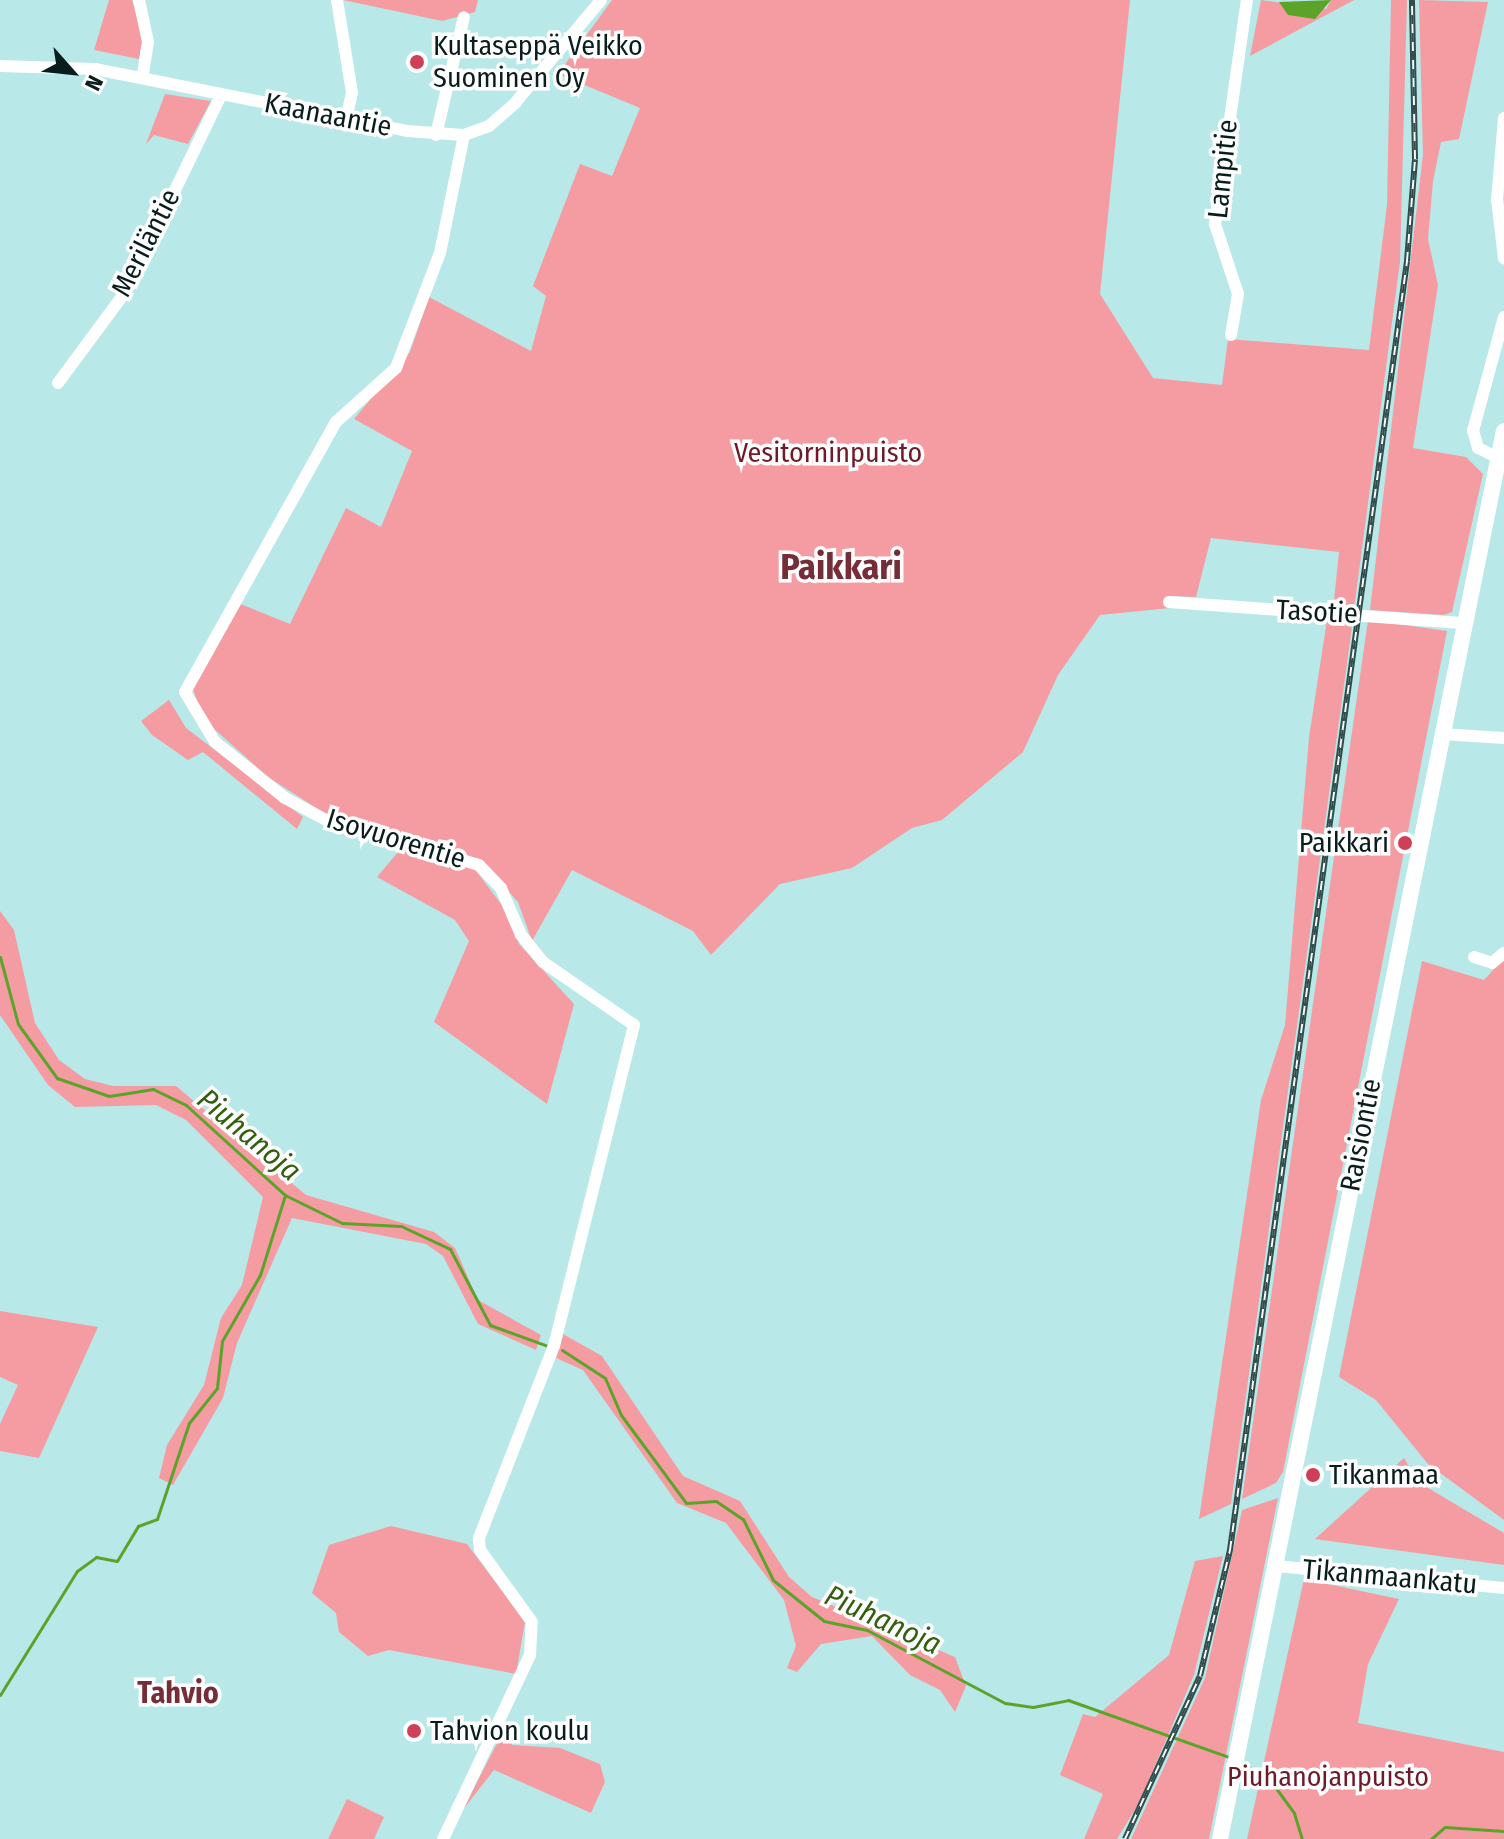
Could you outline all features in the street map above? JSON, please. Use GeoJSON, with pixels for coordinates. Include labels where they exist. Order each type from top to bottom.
{"type":"FeatureCollection","features":[{"type":"Feature","properties":{"kind":"main road","name":"Raisiontie"},"geometry":{"type":"LineString","coordinates":[[1220,1839],[1504,431]]}},
{"type":"Feature","properties":{"kind":"street"},"geometry":{"type":"LineString","coordinates":[[139,0],[148,42],[142,78]]}},
{"type":"Feature","properties":{"kind":"street"},"geometry":{"type":"LineString","coordinates":[[337,0],[352,93],[346,119]]}},
{"type":"Feature","properties":{"kind":"street","name":"Kaanaantie"},"geometry":{"type":"LineString","coordinates":[[0,66],[142,78],[436,135],[464,135],[508,110],[601,0]]}},
{"type":"Feature","properties":{"kind":"street","name":"Lampitie"},"geometry":{"type":"LineString","coordinates":[[1231,335],[1238,294],[1215,224],[1247,0]]}},
{"type":"Feature","properties":{"kind":"street"},"geometry":{"type":"LineString","coordinates":[[436,135],[464,17]]}},
{"type":"Feature","properties":{"kind":"street","name":"Meriläntie"},"geometry":{"type":"LineString","coordinates":[[58,383],[126,291],[221,95]]}},
{"type":"Feature","properties":{"kind":"street"},"geometry":{"type":"LineString","coordinates":[[1504,118],[1497,199],[1504,259]]}},
{"type":"Feature","properties":{"kind":"street","name":"Isovuorentie"},"geometry":{"type":"LineString","coordinates":[[443,1839],[530,1655],[532,1622],[480,1550],[479,1538],[554,1346],[634,1025],[543,962],[521,935],[501,888],[479,865],[326,820],[285,798],[215,742],[185,692],[336,422],[396,368],[440,253],[464,135]]}},
{"type":"Feature","properties":{"kind":"street"},"geometry":{"type":"LineString","coordinates":[[1498,458],[1478,448],[1473,431],[1504,317]]}},
{"type":"Feature","properties":{"kind":"street","name":"Tasotie"},"geometry":{"type":"LineString","coordinates":[[1169,602],[1465,623]]}},
{"type":"Feature","properties":{"kind":"street"},"geometry":{"type":"LineString","coordinates":[[1442,734],[1504,738]]}},
{"type":"Feature","properties":{"kind":"street"},"geometry":{"type":"LineString","coordinates":[[1474,957],[1492,963],[1504,953]]}},
{"type":"Feature","properties":{"kind":"street","name":"Tikanmaankatu"},"geometry":{"type":"LineString","coordinates":[[1276,1566],[1504,1588]]}},
{"type":"Feature","properties":{"kind":"green space"},"geometry":{"type":"Polygon","coordinates":[[[109,0],[132,0],[143,38],[139,59],[94,50],[109,0]]]}},
{"type":"Feature","properties":{"kind":"green space"},"geometry":{"type":"Polygon","coordinates":[[[343,0],[478,0],[475,12],[442,21],[343,0]]]}},
{"type":"Feature","properties":{"kind":"green space","name":"Vesitorninpuisto"},"geometry":{"type":"Polygon","coordinates":[[[612,0],[1130,0],[1100,294],[1153,378],[1222,385],[1228,339],[1369,350],[1387,205],[1391,0],[1407,0],[1400,262],[1354,609],[1333,610],[1339,552],[1211,538],[1196,597],[1170,596],[1170,608],[1100,615],[1058,675],[1023,752],[942,820],[912,828],[852,868],[780,884],[711,955],[693,931],[572,870],[532,941],[518,902],[480,860],[327,815],[268,777],[203,719],[192,686],[238,603],[290,624],[346,508],[381,527],[412,451],[354,419],[410,352],[429,297],[531,351],[546,296],[533,286],[580,164],[612,176],[640,108],[558,74],[612,0]]]}},
{"type":"Feature","properties":{"kind":"green space"},"geometry":{"type":"Polygon","coordinates":[[[1261,0],[1326,9],[1331,0],[1354,0],[1250,56],[1261,0]]]}},
{"type":"Feature","properties":{"kind":"green space"},"geometry":{"type":"Polygon","coordinates":[[[1419,0],[1488,2],[1459,139],[1441,142],[1433,181],[1428,239],[1438,285],[1413,448],[1466,457],[1483,474],[1452,612],[1444,615],[1370,610],[1423,154],[1419,0]]]}},
{"type":"Feature","properties":{"kind":"green space"},"geometry":{"type":"Polygon","coordinates":[[[165,94],[211,101],[188,144],[154,135],[146,144],[165,94]]]}},
{"type":"Feature","properties":{"kind":"green space"},"geometry":{"type":"Polygon","coordinates":[[[1327,620],[1353,620],[1231,1504],[1199,1519],[1261,1100],[1285,1025],[1309,737],[1327,620]]]}},
{"type":"Feature","properties":{"kind":"green space"},"geometry":{"type":"Polygon","coordinates":[[[1368,620],[1447,631],[1283,1472],[1276,1483],[1242,1499],[1368,620]]]}},
{"type":"Feature","properties":{"kind":"green space"},"geometry":{"type":"Polygon","coordinates":[[[169,700],[186,728],[303,817],[297,829],[203,752],[188,760],[152,735],[141,721],[169,700]]]}},
{"type":"Feature","properties":{"kind":"green space"},"geometry":{"type":"Polygon","coordinates":[[[403,846],[471,864],[507,912],[519,944],[574,1004],[547,1104],[434,1022],[469,941],[455,920],[377,877],[403,846]]]}},
{"type":"Feature","properties":{"kind":"green space"},"geometry":{"type":"Polygon","coordinates":[[[0,911],[14,930],[35,1023],[59,1060],[85,1079],[113,1086],[176,1086],[306,1195],[434,1232],[455,1248],[478,1300],[541,1335],[536,1350],[478,1324],[443,1256],[426,1244],[292,1218],[237,1343],[223,1398],[173,1485],[159,1478],[167,1445],[204,1385],[221,1318],[242,1285],[263,1197],[186,1120],[156,1105],[75,1107],[48,1085],[0,1015],[0,911]]]}},
{"type":"Feature","properties":{"kind":"green space"},"geometry":{"type":"Polygon","coordinates":[[[1504,958],[1504,1520],[1428,1464],[1376,1400],[1339,1377],[1422,961],[1484,980],[1504,958]]]}},
{"type":"Feature","properties":{"kind":"green space"},"geometry":{"type":"Polygon","coordinates":[[[0,1311],[98,1327],[39,1458],[0,1451],[0,1424],[18,1385],[0,1377],[0,1311]]]}},
{"type":"Feature","properties":{"kind":"green space"},"geometry":{"type":"Polygon","coordinates":[[[563,1334],[602,1356],[683,1476],[740,1501],[789,1577],[812,1597],[955,1657],[966,1686],[955,1712],[940,1690],[910,1675],[872,1636],[821,1644],[797,1672],[787,1668],[796,1646],[784,1600],[726,1523],[677,1503],[583,1370],[556,1358],[563,1334]]]}},
{"type":"Feature","properties":{"kind":"green space"},"geometry":{"type":"Polygon","coordinates":[[[1404,1458],[1418,1482],[1504,1533],[1504,1565],[1315,1539],[1404,1458]]]}},
{"type":"Feature","properties":{"kind":"green space"},"geometry":{"type":"Polygon","coordinates":[[[1278,1498],[1209,1839],[1131,1839],[1205,1678],[1242,1510],[1278,1498]]]}},
{"type":"Feature","properties":{"kind":"green space"},"geometry":{"type":"Polygon","coordinates":[[[391,1526],[467,1544],[525,1622],[516,1674],[389,1650],[368,1656],[339,1632],[336,1613],[312,1593],[329,1545],[391,1526]]]}},
{"type":"Feature","properties":{"kind":"green space"},"geometry":{"type":"Polygon","coordinates":[[[1223,1556],[1194,1675],[1139,1803],[1117,1839],[1084,1839],[1103,1794],[1060,1775],[1083,1714],[1095,1717],[1169,1655],[1195,1561],[1223,1556]]]}},
{"type":"Feature","properties":{"kind":"green space","name":"Piuhanojanpuisto"},"geometry":{"type":"Polygon","coordinates":[[[1304,1579],[1399,1599],[1368,1664],[1358,1723],[1504,1752],[1504,1839],[1247,1839],[1304,1579]]]}},
{"type":"Feature","properties":{"kind":"green space"},"geometry":{"type":"Polygon","coordinates":[[[505,1728],[512,1745],[560,1748],[600,1764],[605,1782],[591,1813],[494,1770],[462,1811],[505,1728]]]}},
{"type":"Feature","properties":{"kind":"green space"},"geometry":{"type":"Polygon","coordinates":[[[347,1799],[384,1817],[374,1839],[328,1839],[347,1799]]]}},
{"type":"Feature","properties":{"kind":"shaded area"},"geometry":{"type":"Polygon","coordinates":[[[1331,0],[1315,19],[1288,15],[1279,2],[1331,0]]]}},
{"type":"Feature","properties":{"kind":"waterway","name":"Piuhanoja"},"geometry":{"type":"LineString","coordinates":[[0,957],[18,1024],[57,1078],[109,1096],[153,1089],[186,1105],[285,1195],[342,1223],[401,1226],[450,1249],[490,1325],[545,1345]]}},
{"type":"Feature","properties":{"kind":"waterway"},"geometry":{"type":"LineString","coordinates":[[0,1695],[77,1571],[96,1557],[117,1561],[138,1526],[157,1519],[189,1423],[217,1388],[222,1341],[260,1275],[285,1195]]}},
{"type":"Feature","properties":{"kind":"waterway","name":"Piuhanoja"},"geometry":{"type":"LineString","coordinates":[[562,1350],[605,1378],[621,1415],[686,1503],[716,1501],[743,1519],[773,1580],[824,1621],[867,1630],[1005,1703],[1033,1707],[1068,1700],[1229,1757]]}},
{"type":"Feature","properties":{"kind":"waterway","name":"Piuhanoja"},"geometry":{"type":"LineString","coordinates":[[1243,1763],[1273,1784],[1294,1813],[1302,1839]]}},
{"type":"Feature","properties":{"kind":"waterway","name":"Piuhanoja"},"geometry":{"type":"LineString","coordinates":[[1431,1839],[1445,1827],[1504,1831]]}},
{"type":"Feature","properties":{"kind":"railway"},"geometry":{"type":"LineString","coordinates":[[1125,1839],[1200,1676],[1230,1550],[1407,261],[1415,159],[1412,0]]}},
{"type":"Feature","properties":{"kind":"place","name":"Kultaseppä Veikko Suominen Oy"},"geometry":{"type":"Point","coordinates":[417,62]}},
{"type":"Feature","properties":{"kind":"place","name":"Paikkari"},"geometry":{"type":"Point","coordinates":[1405,843]}},
{"type":"Feature","properties":{"kind":"place","name":"Tikanmaa"},"geometry":{"type":"Point","coordinates":[1313,1475]}},
{"type":"Feature","properties":{"kind":"place","name":"Tahvion koulu"},"geometry":{"type":"Point","coordinates":[414,1731]}},
{"type":"Feature","properties":{"kind":"district","name":"Paikkari"},"geometry":{"type":"Point","coordinates":[841,568]}},
{"type":"Feature","properties":{"kind":"district","name":"Tahvio"},"geometry":{"type":"Point","coordinates":[178,1693]}}]}
